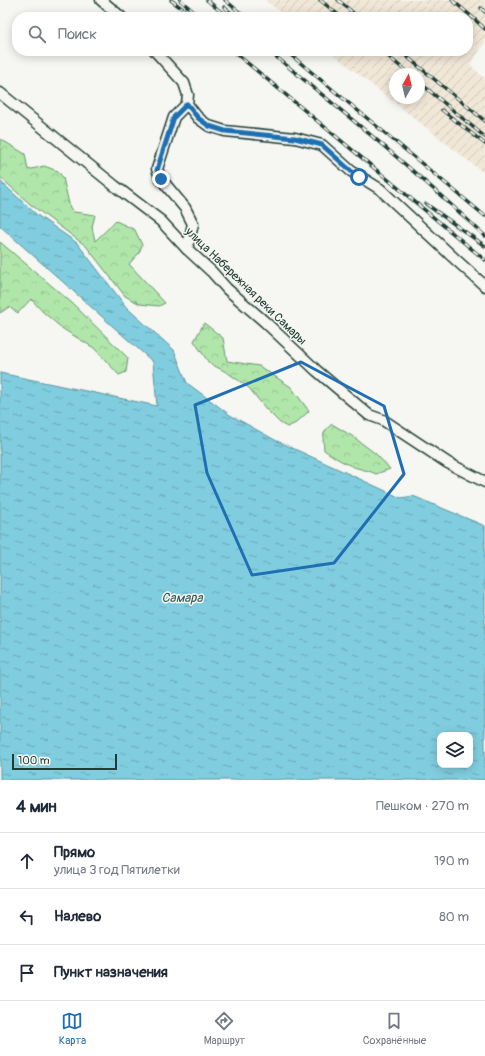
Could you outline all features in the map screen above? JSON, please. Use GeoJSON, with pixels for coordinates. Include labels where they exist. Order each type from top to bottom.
{"type":"FeatureCollection","features":[{"type":"Feature","properties":{"kind":"street"},"geometry":{"type":"LineString","coordinates":[[101,0],[115,12]]}},
{"type":"Feature","properties":{"kind":"street"},"geometry":{"type":"LineString","coordinates":[[160,56],[184,82],[188,95],[187,104],[174,117],[157,170],[161,179],[185,208],[193,224],[187,249]]}},
{"type":"Feature","properties":{"kind":"street","name":"улица Набережная реки Самары"},"geometry":{"type":"LineString","coordinates":[[0,93],[115,186],[161,221],[227,289],[317,371],[369,415],[383,420],[448,463],[485,482]]}},
{"type":"Feature","properties":{"kind":"street"},"geometry":{"type":"LineString","coordinates":[[187,104],[198,118],[209,126],[225,131],[295,138],[322,145],[351,171],[380,189],[485,286]]}},
{"type":"Feature","properties":{"kind":"highlighted area"},"geometry":{"type":"Polygon","coordinates":[[[301,362],[384,406],[404,474],[334,563],[252,575],[207,473],[195,405],[301,362]]]}},
{"type":"Feature","properties":{"kind":"shaded area"},"geometry":{"type":"Polygon","coordinates":[[[265,0],[485,0],[485,42],[470,65],[485,79],[485,174],[396,104],[425,104],[425,68],[389,68],[389,98],[335,56],[473,56],[473,12],[281,12],[265,0]]]}},
{"type":"Feature","properties":{"kind":"green space"},"geometry":{"type":"Polygon","coordinates":[[[0,139],[25,154],[28,170],[44,166],[58,171],[63,178],[70,208],[74,212],[95,215],[92,227],[95,241],[116,221],[135,230],[142,245],[139,253],[129,264],[165,303],[159,306],[140,304],[125,296],[86,246],[30,204],[0,177],[0,139]]]}},
{"type":"Feature","properties":{"kind":"green space"},"geometry":{"type":"Polygon","coordinates":[[[0,242],[72,303],[128,358],[126,372],[119,375],[94,348],[63,329],[43,312],[31,299],[18,313],[9,307],[0,313],[0,242]]]}},
{"type":"Feature","properties":{"kind":"green space"},"geometry":{"type":"Polygon","coordinates":[[[204,323],[223,338],[227,361],[259,366],[291,387],[309,411],[296,423],[287,427],[280,423],[249,388],[228,373],[209,363],[194,341],[204,323]]]}},
{"type":"Feature","properties":{"kind":"green space"},"geometry":{"type":"Polygon","coordinates":[[[332,424],[352,436],[376,454],[390,469],[376,474],[348,464],[324,450],[324,433],[332,424]]]}},
{"type":"Feature","properties":{"kind":"water","name":"Самара"},"geometry":{"type":"Polygon","coordinates":[[[0,181],[37,215],[77,243],[127,308],[174,350],[187,383],[230,415],[275,440],[401,498],[413,496],[485,526],[485,780],[0,780],[0,373],[157,406],[153,362],[0,226],[0,181]]]}},
{"type":"Feature","properties":{"kind":"railway"},"geometry":{"type":"LineString","coordinates":[[171,0],[184,10]]}},
{"type":"Feature","properties":{"kind":"railway"},"geometry":{"type":"LineString","coordinates":[[180,0],[194,12]]}},
{"type":"Feature","properties":{"kind":"railway"},"geometry":{"type":"LineString","coordinates":[[207,0],[221,12]]}},
{"type":"Feature","properties":{"kind":"railway"},"geometry":{"type":"LineString","coordinates":[[225,0],[239,12]]}},
{"type":"Feature","properties":{"kind":"railway"},"geometry":{"type":"LineString","coordinates":[[320,0],[335,12]]}},
{"type":"Feature","properties":{"kind":"railway"},"geometry":{"type":"LineString","coordinates":[[338,0],[352,12]]}},
{"type":"Feature","properties":{"kind":"railway"},"geometry":{"type":"LineString","coordinates":[[452,0],[466,12]]}},
{"type":"Feature","properties":{"kind":"railway"},"geometry":{"type":"LineString","coordinates":[[224,7],[230,12]]}},
{"type":"Feature","properties":{"kind":"railway"},"geometry":{"type":"LineString","coordinates":[[481,8],[485,12]]}},
{"type":"Feature","properties":{"kind":"railway"},"geometry":{"type":"LineString","coordinates":[[473,18],[485,29]]}},
{"type":"Feature","properties":{"kind":"railway"},"geometry":{"type":"LineString","coordinates":[[239,56],[485,260]]}},
{"type":"Feature","properties":{"kind":"railway"},"geometry":{"type":"LineString","coordinates":[[275,56],[406,165],[485,236]]}},
{"type":"Feature","properties":{"kind":"railway"},"geometry":{"type":"LineString","coordinates":[[292,56],[485,216]]}},
{"type":"Feature","properties":{"kind":"railway"},"geometry":{"type":"LineString","coordinates":[[388,56],[402,68]]}},
{"type":"Feature","properties":{"kind":"railway"},"geometry":{"type":"LineString","coordinates":[[406,56],[485,121]]}},
{"type":"Feature","properties":{"kind":"railway"},"geometry":{"type":"LineString","coordinates":[[425,87],[485,137]]}},
{"type":"Feature","properties":{"kind":"railway"},"geometry":{"type":"LineString","coordinates":[[442,110],[485,144]]}},
{"type":"Feature","properties":{"kind":"railway"},"geometry":{"type":"LineString","coordinates":[[426,204],[485,246]]}},
{"type":"Feature","properties":{"kind":"route"},"geometry":{"type":"LineString","coordinates":[[161,179],[157,170],[168,134],[174,117],[187,104],[198,118],[209,126],[225,131],[295,138],[322,145],[359,177]]}}]}
